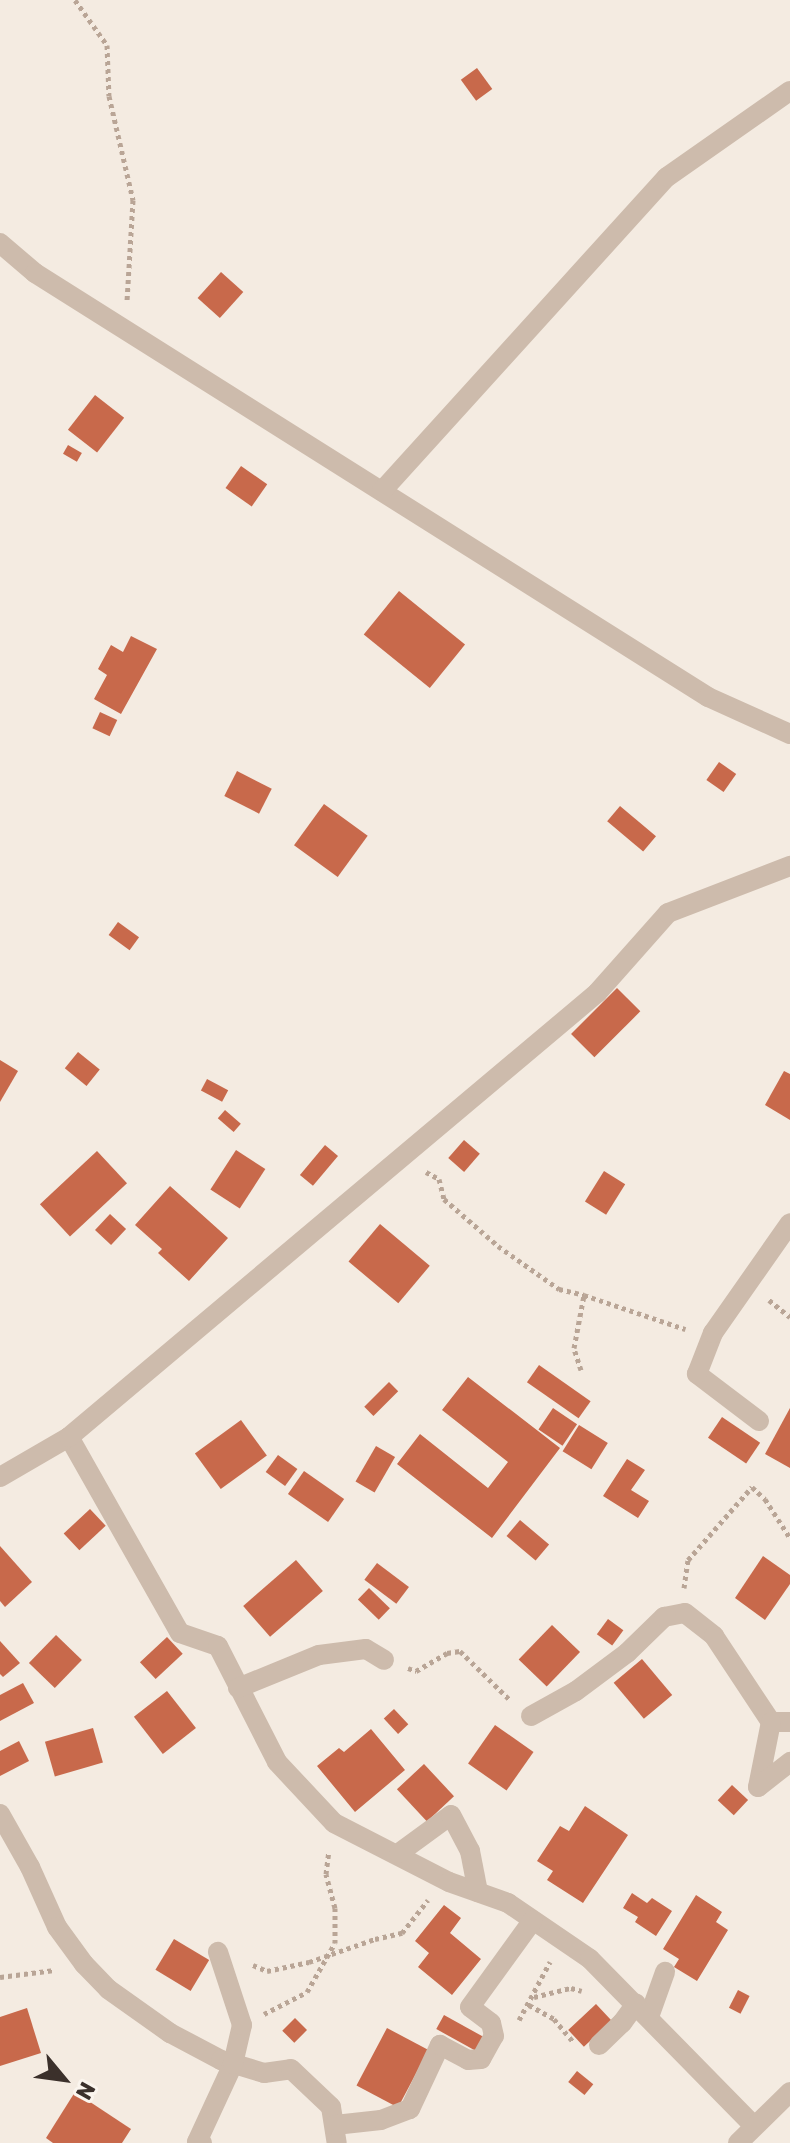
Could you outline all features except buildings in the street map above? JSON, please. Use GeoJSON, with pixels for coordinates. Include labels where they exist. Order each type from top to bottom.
{"type":"FeatureCollection","features":[{"type":"Feature","properties":{"kind":"street"},"geometry":{"type":"LineString","coordinates":[[382,491],[667,177],[790,91]]}},
{"type":"Feature","properties":{"kind":"street"},"geometry":{"type":"LineString","coordinates":[[0,243],[35,273],[708,697],[790,734]]}},
{"type":"Feature","properties":{"kind":"street"},"geometry":{"type":"LineString","coordinates":[[0,1477],[69,1437],[597,993],[668,913],[790,866]]}},
{"type":"Feature","properties":{"kind":"street"},"geometry":{"type":"LineString","coordinates":[[759,1421],[697,1374],[713,1333],[790,1223]]}},
{"type":"Feature","properties":{"kind":"street"},"geometry":{"type":"LineString","coordinates":[[69,1437],[180,1633],[218,1646],[277,1762],[334,1823],[399,1853],[444,1879],[508,1903],[590,1959],[754,2126]]}},
{"type":"Feature","properties":{"kind":"street"},"geometry":{"type":"LineString","coordinates":[[531,1716],[576,1691],[627,1653],[664,1617],[685,1613],[714,1636],[781,1722],[758,1787],[790,1762]]}},
{"type":"Feature","properties":{"kind":"street"},"geometry":{"type":"LineString","coordinates":[[238,1688],[319,1655],[366,1649],[384,1660]]}},
{"type":"Feature","properties":{"kind":"street"},"geometry":{"type":"LineString","coordinates":[[0,1814],[30,1867],[57,1927],[84,1964],[108,1989],[170,2033],[233,2064],[264,2073],[291,2069],[331,2107],[336,2134],[410,2109],[440,2045],[468,2060],[481,2059],[494,2036],[491,2023],[470,2007],[533,1920]]}},
{"type":"Feature","properties":{"kind":"street"},"geometry":{"type":"LineString","coordinates":[[399,1853],[451,1815],[470,1851],[478,1892]]}},
{"type":"Feature","properties":{"kind":"street"},"geometry":{"type":"LineString","coordinates":[[202,2143],[197,2142],[233,2064],[242,2025],[218,1952]]}},
{"type":"Feature","properties":{"kind":"street"},"geometry":{"type":"LineString","coordinates":[[599,2045],[622,2023],[642,2011],[665,1972]]}},
{"type":"Feature","properties":{"kind":"street"},"geometry":{"type":"LineString","coordinates":[[738,2143],[790,2092]]}},
{"type":"Feature","properties":{"kind":"path"},"geometry":{"type":"LineString","coordinates":[[75,0],[107,45],[109,96],[133,200],[126,282],[130,333]]}},
{"type":"Feature","properties":{"kind":"path"},"geometry":{"type":"LineString","coordinates":[[407,1153],[423,1170],[439,1179],[444,1199],[498,1246],[559,1289],[688,1330],[713,1333]]}},
{"type":"Feature","properties":{"kind":"path"},"geometry":{"type":"LineString","coordinates":[[581,1370],[574,1348],[584,1295]]}},
{"type":"Feature","properties":{"kind":"path"},"geometry":{"type":"LineString","coordinates":[[685,1613],[688,1560],[752,1487],[765,1499],[790,1538]]}},
{"type":"Feature","properties":{"kind":"path"},"geometry":{"type":"LineString","coordinates":[[384,1660],[416,1671],[447,1653],[460,1651],[531,1716]]}},
{"type":"Feature","properties":{"kind":"path"},"geometry":{"type":"LineString","coordinates":[[242,2025],[307,1992],[335,1943],[335,1908],[326,1874],[334,1823]]}},
{"type":"Feature","properties":{"kind":"path"},"geometry":{"type":"LineString","coordinates":[[218,1952],[267,1971],[402,1933],[444,1879]]}},
{"type":"Feature","properties":{"kind":"path"},"geometry":{"type":"LineString","coordinates":[[494,2036],[509,2033],[529,2005],[560,1939]]}},
{"type":"Feature","properties":{"kind":"path"},"geometry":{"type":"LineString","coordinates":[[0,1977],[84,1964]]}},
{"type":"Feature","properties":{"kind":"path"},"geometry":{"type":"LineString","coordinates":[[533,1997],[571,1988],[608,2003],[622,2023]]}},
{"type":"Feature","properties":{"kind":"path"},"geometry":{"type":"LineString","coordinates":[[529,2005],[554,2019],[582,2052],[599,2045]]}}]}
